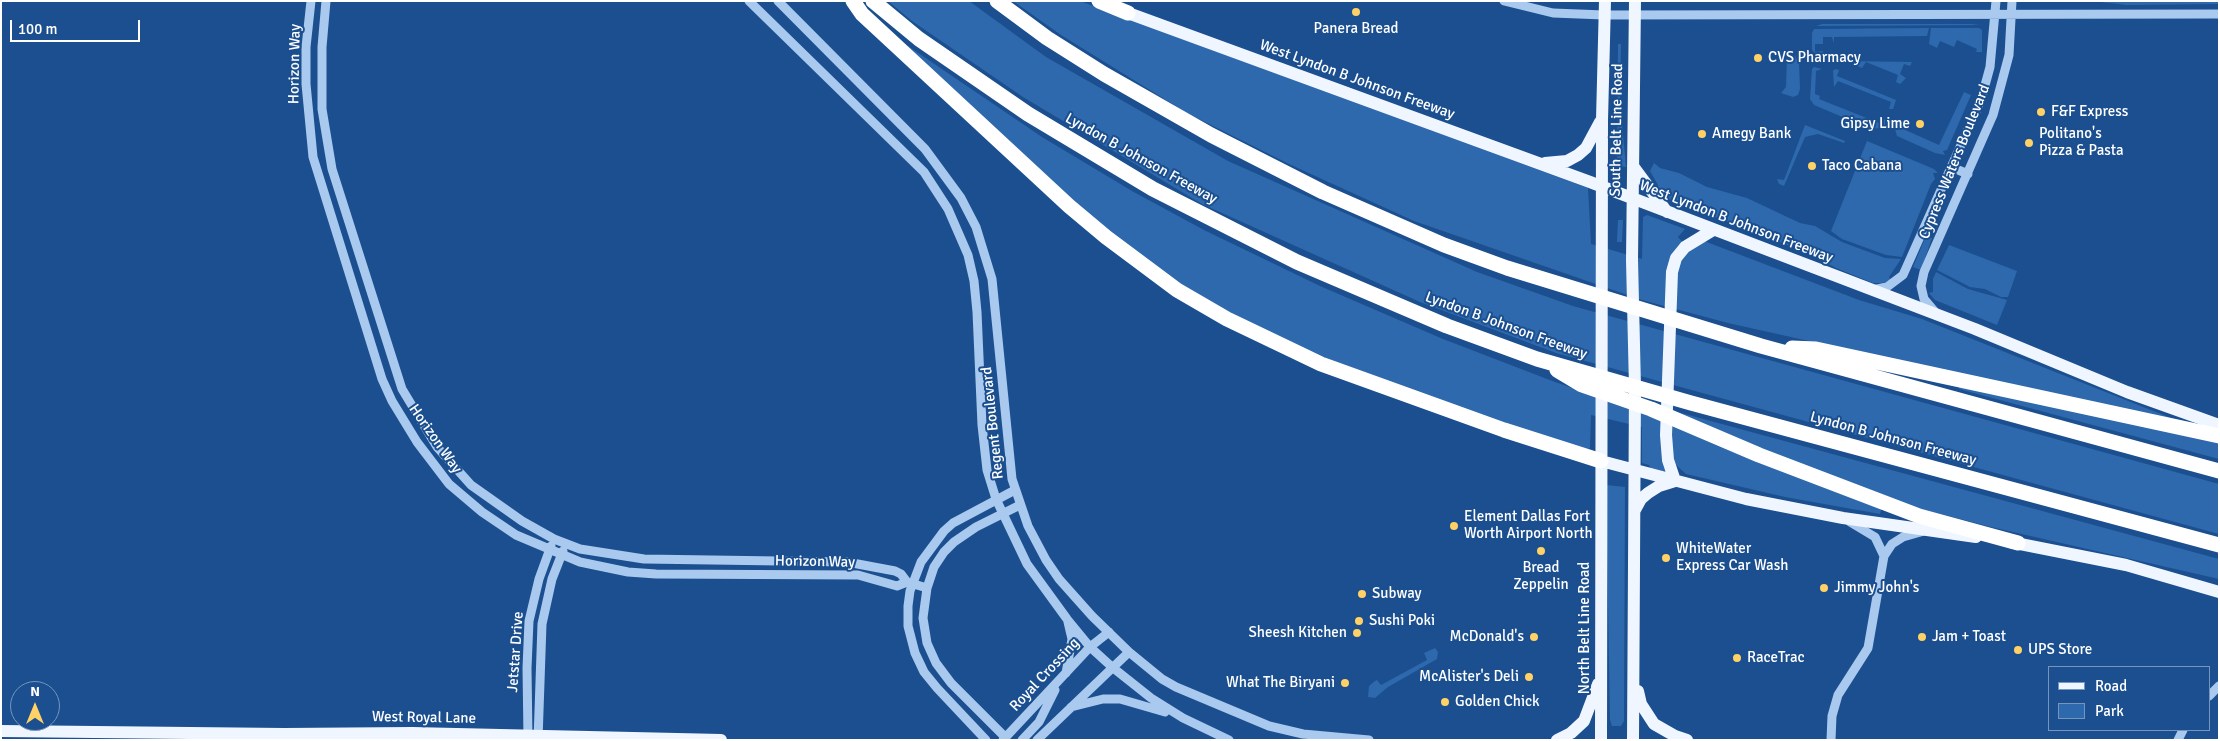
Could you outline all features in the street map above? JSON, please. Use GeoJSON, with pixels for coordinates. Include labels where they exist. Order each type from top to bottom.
{"type":"FeatureCollection","features":[{"type":"Feature","properties":{"kind":"highway"},"geometry":{"type":"LineString","coordinates":[[853,1],[862,14],[1069,206],[1106,237],[1177,290],[1227,319],[1321,364],[1504,430],[1601,460]]}},
{"type":"Feature","properties":{"kind":"highway","name":"Lyndon B Johnson Freeway"},"geometry":{"type":"LineString","coordinates":[[873,1],[919,39],[1028,114],[1153,189],[1297,262],[1448,326],[1538,359],[1701,406],[2219,545]]}},
{"type":"Feature","properties":{"kind":"highway"},"geometry":{"type":"LineString","coordinates":[[997,1],[1047,38],[1158,106],[1268,165],[1380,218],[1507,268],[1761,346],[2219,471]]}},
{"type":"Feature","properties":{"kind":"highway"},"geometry":{"type":"LineString","coordinates":[[1099,1],[1130,7]]}},
{"type":"Feature","properties":{"kind":"highway"},"geometry":{"type":"LineString","coordinates":[[1761,346],[1816,349],[2219,436]]}},
{"type":"Feature","properties":{"kind":"highway"},"geometry":{"type":"LineString","coordinates":[[1538,359],[1582,385],[1651,409],[1759,455],[1919,516],[2018,543]]}},
{"type":"Feature","properties":{"kind":"main road","name":"South Belt Line Road"},"geometry":{"type":"LineString","coordinates":[[1602,187],[1604,16],[1606,1]]}},
{"type":"Feature","properties":{"kind":"main road","name":"South Belt Line Road"},"geometry":{"type":"LineString","coordinates":[[1635,1],[1632,260],[1635,471]]}},
{"type":"Feature","properties":{"kind":"main road","name":"West Lyndon B Johnson Freeway"},"geometry":{"type":"LineString","coordinates":[[1130,7],[1949,319],[2127,392],[2219,425]]}},
{"type":"Feature","properties":{"kind":"main road"},"geometry":{"type":"LineString","coordinates":[[1540,164],[1567,161],[1578,155],[1586,148],[1602,120]]}},
{"type":"Feature","properties":{"kind":"main road"},"geometry":{"type":"LineString","coordinates":[[1633,165],[1667,212]]}},
{"type":"Feature","properties":{"kind":"main road","name":"North Belt Line Road"},"geometry":{"type":"LineString","coordinates":[[1601,740],[1602,187]]}},
{"type":"Feature","properties":{"kind":"main road"},"geometry":{"type":"LineString","coordinates":[[1675,481],[1668,460],[1666,435],[1672,272],[1676,258],[1685,247],[1713,230]]}},
{"type":"Feature","properties":{"kind":"main road"},"geometry":{"type":"LineString","coordinates":[[1601,460],[1635,471],[1746,499],[1843,518],[2018,543],[2126,565],[2219,592]]}},
{"type":"Feature","properties":{"kind":"main road"},"geometry":{"type":"LineString","coordinates":[[1633,740],[1635,471]]}},
{"type":"Feature","properties":{"kind":"main road"},"geometry":{"type":"LineString","coordinates":[[1635,510],[1641,499],[1648,493],[1675,481]]}},
{"type":"Feature","properties":{"kind":"main road"},"geometry":{"type":"LineString","coordinates":[[1557,740],[1571,733],[1584,721],[1600,677]]}},
{"type":"Feature","properties":{"kind":"main road"},"geometry":{"type":"LineString","coordinates":[[1634,677],[1640,704],[1654,724],[1675,736],[1687,740]]}},
{"type":"Feature","properties":{"kind":"main road","name":"West Royal Lane"},"geometry":{"type":"LineString","coordinates":[[1,731],[126,732],[255,737],[412,732],[533,738],[721,740]]}},
{"type":"Feature","properties":{"kind":"main road","name":"West Royal Lane"},"geometry":{"type":"LineString","coordinates":[[126,732],[144,740]]}},
{"type":"Feature","properties":{"kind":"street","name":"Horizon Way"},"geometry":{"type":"LineString","coordinates":[[311,1],[306,47],[308,116],[313,157],[382,379],[392,401],[417,442],[440,474],[482,512],[516,535],[580,562],[656,574],[843,574],[897,586],[910,583]]}},
{"type":"Feature","properties":{"kind":"street","name":"Horizon Way"},"geometry":{"type":"LineString","coordinates":[[326,1],[321,82],[325,135],[332,168],[402,389],[438,447],[471,485],[488,499],[554,539],[566,544],[620,557],[847,562],[895,571],[910,583],[927,588]]}},
{"type":"Feature","properties":{"kind":"street","name":"Regent Boulevard"},"geometry":{"type":"LineString","coordinates":[[749,1],[924,172],[948,209],[968,255],[974,281],[982,425],[987,470],[996,499],[1027,564],[1090,647],[1112,667],[1151,698],[1183,718],[1229,740]]}},
{"type":"Feature","properties":{"kind":"street","name":"Regent Boulevard"},"geometry":{"type":"LineString","coordinates":[[778,1],[925,149],[961,198],[976,227],[992,279],[1009,460],[1015,490],[1028,526],[1050,567],[1129,652],[1168,682],[1247,718],[1303,734],[1345,740],[1368,740]]}},
{"type":"Feature","properties":{"kind":"street"},"geometry":{"type":"LineString","coordinates":[[1504,1],[1553,14],[1604,16],[2219,14]]}},
{"type":"Feature","properties":{"kind":"street","name":"Cypress Waters Boulevard"},"geometry":{"type":"LineString","coordinates":[[1870,290],[1888,287],[1903,274],[1951,167],[1986,86],[1990,67],[1996,1]]}},
{"type":"Feature","properties":{"kind":"street","name":"Cypress Waters Boulevard"},"geometry":{"type":"LineString","coordinates":[[1949,319],[1933,311],[1927,304],[1921,286],[1924,272],[1968,174],[2002,87],[2009,55],[2012,1]]}},
{"type":"Feature","properties":{"kind":"street"},"geometry":{"type":"LineString","coordinates":[[306,47],[322,47]]}},
{"type":"Feature","properties":{"kind":"street"},"geometry":{"type":"LineString","coordinates":[[1951,167],[1968,174]]}},
{"type":"Feature","properties":{"kind":"street"},"geometry":{"type":"LineString","coordinates":[[363,314],[375,303]]}},
{"type":"Feature","properties":{"kind":"street"},"geometry":{"type":"LineString","coordinates":[[363,314],[379,315]]}},
{"type":"Feature","properties":{"kind":"street"},"geometry":{"type":"LineString","coordinates":[[986,740],[924,672],[915,653],[908,626],[910,583],[921,562],[944,531],[996,499],[1015,490]]}},
{"type":"Feature","properties":{"kind":"street"},"geometry":{"type":"LineString","coordinates":[[1004,738],[951,683],[936,662],[927,642],[923,618],[927,588],[934,567],[954,542],[976,527],[1020,506]]}},
{"type":"Feature","properties":{"kind":"street"},"geometry":{"type":"LineString","coordinates":[[1843,518],[1875,537],[1884,556]]}},
{"type":"Feature","properties":{"kind":"street"},"geometry":{"type":"LineString","coordinates":[[1831,740],[1832,716],[1838,695],[1868,648],[1884,556],[1892,544],[1903,537],[1927,530]]}},
{"type":"Feature","properties":{"kind":"street","name":"Jetstar Drive"},"geometry":{"type":"LineString","coordinates":[[533,738],[529,621],[539,579],[554,539]]}},
{"type":"Feature","properties":{"kind":"street","name":"Jetstar Drive"},"geometry":{"type":"LineString","coordinates":[[533,738],[542,624],[561,555],[566,544]]}},
{"type":"Feature","properties":{"kind":"street"},"geometry":{"type":"LineString","coordinates":[[617,569],[620,557]]}},
{"type":"Feature","properties":{"kind":"street"},"geometry":{"type":"LineString","coordinates":[[716,559],[716,574]]}},
{"type":"Feature","properties":{"kind":"street"},"geometry":{"type":"LineString","coordinates":[[1022,740],[1040,722],[1062,678],[1072,639],[1067,619]]}},
{"type":"Feature","properties":{"kind":"street","name":"Royal Crossing"},"geometry":{"type":"LineString","coordinates":[[1004,738],[1090,647],[1109,632]]}},
{"type":"Feature","properties":{"kind":"street"},"geometry":{"type":"LineString","coordinates":[[1037,740],[1129,652]]}},
{"type":"Feature","properties":{"kind":"street"},"geometry":{"type":"LineString","coordinates":[[937,688],[951,683]]}},
{"type":"Feature","properties":{"kind":"street"},"geometry":{"type":"LineString","coordinates":[[2210,695],[2219,686]]}},
{"type":"Feature","properties":{"kind":"street"},"geometry":{"type":"LineString","coordinates":[[1071,707],[1103,699],[1120,699],[1183,718]]}},
{"type":"Feature","properties":{"kind":"green space"},"geometry":{"type":"Polygon","coordinates":[[[888,1],[969,1],[1046,57],[1228,161],[1477,272],[1573,306],[2219,484],[2219,534],[1556,353],[1420,302],[1202,204],[1023,97],[912,21],[888,1]]]}},
{"type":"Feature","properties":{"kind":"green space"},"geometry":{"type":"Polygon","coordinates":[[[1013,1],[1080,1],[1588,188],[1591,244],[1642,259],[1643,217],[1647,215],[1685,229],[1678,237],[1685,245],[1704,241],[1859,300],[1922,319],[2171,418],[2171,422],[1728,323],[1642,300],[1414,221],[1289,164],[1187,113],[1061,35],[1013,1]]]}},
{"type":"Feature","properties":{"kind":"green space"},"geometry":{"type":"Polygon","coordinates":[[[2092,1],[2219,1],[2219,4],[2127,5],[2092,1]]]}},
{"type":"Feature","properties":{"kind":"green space"},"geometry":{"type":"Polygon","coordinates":[[[1822,24],[1972,24],[1980,25],[1816,26],[1822,24]]]}},
{"type":"Feature","properties":{"kind":"green space"},"geometry":{"type":"Polygon","coordinates":[[[1929,28],[1927,36],[1834,37],[1834,43],[1832,37],[1823,37],[1823,44],[1815,44],[1815,52],[1823,51],[1823,55],[1817,56],[1812,50],[1812,33],[1814,29],[1929,28]]]}},
{"type":"Feature","properties":{"kind":"green space"},"geometry":{"type":"Polygon","coordinates":[[[1931,28],[1979,28],[1982,30],[1982,52],[1976,52],[1977,49],[1957,40],[1954,47],[1940,41],[1937,48],[1929,44],[1931,28]]]}},
{"type":"Feature","properties":{"kind":"green space"},"geometry":{"type":"Polygon","coordinates":[[[905,44],[1042,137],[1132,191],[1204,230],[1320,286],[1443,339],[1555,382],[1643,412],[1882,507],[1880,514],[1785,497],[1686,474],[1675,464],[1668,472],[1651,469],[1649,465],[1642,463],[1642,427],[1591,415],[1590,448],[1586,451],[1365,375],[1256,327],[1174,280],[1075,204],[905,44]]]}},
{"type":"Feature","properties":{"kind":"green space"},"geometry":{"type":"Polygon","coordinates":[[[1618,44],[1621,44],[1620,103],[1626,167],[1618,166],[1617,163],[1618,44]]]}},
{"type":"Feature","properties":{"kind":"green space"},"geometry":{"type":"Polygon","coordinates":[[[1834,53],[1845,54],[1846,61],[1912,62],[1910,66],[1904,64],[1900,74],[1906,78],[1900,84],[1896,82],[1898,75],[1866,62],[1862,68],[1833,56],[1834,53]]]}},
{"type":"Feature","properties":{"kind":"green space"},"geometry":{"type":"Polygon","coordinates":[[[1787,54],[1795,56],[1799,62],[1800,89],[1798,95],[1793,97],[1781,93],[1786,87],[1787,54]]]}},
{"type":"Feature","properties":{"kind":"green space"},"geometry":{"type":"Polygon","coordinates":[[[1814,67],[1822,69],[1816,71],[1815,94],[1820,96],[1819,99],[1879,123],[1882,116],[1885,120],[1885,125],[1880,128],[1871,129],[1814,105],[1810,99],[1812,69],[1814,67]]]}},
{"type":"Feature","properties":{"kind":"green space"},"geometry":{"type":"Polygon","coordinates":[[[1835,69],[1839,70],[1837,76],[1896,100],[1893,109],[1889,109],[1891,102],[1838,81],[1834,87],[1833,71],[1835,69]]]}},
{"type":"Feature","properties":{"kind":"green space"},"geometry":{"type":"Polygon","coordinates":[[[1964,92],[1971,95],[1947,150],[1943,151],[1945,155],[1935,153],[1897,136],[1895,129],[1897,124],[1903,127],[1903,129],[1939,145],[1964,92]]]}},
{"type":"Feature","properties":{"kind":"green space"},"geometry":{"type":"Polygon","coordinates":[[[1805,125],[1845,141],[1844,143],[1818,134],[1805,137],[1784,186],[1779,184],[1777,179],[1784,180],[1805,125]]]}},
{"type":"Feature","properties":{"kind":"green space"},"geometry":{"type":"Polygon","coordinates":[[[1867,141],[1934,169],[1938,173],[1933,173],[1935,179],[1931,184],[1902,257],[1886,255],[1842,239],[1831,231],[1867,141]]]}},
{"type":"Feature","properties":{"kind":"green space"},"geometry":{"type":"Polygon","coordinates":[[[1654,163],[1660,168],[1679,173],[1707,187],[1747,198],[1800,223],[1815,226],[1842,242],[1885,258],[1901,259],[1889,277],[1891,281],[1873,283],[1836,268],[1810,254],[1666,198],[1656,190],[1658,185],[1650,171],[1654,163]]]}},
{"type":"Feature","properties":{"kind":"green space"},"geometry":{"type":"Polygon","coordinates":[[[1618,220],[1623,220],[1622,242],[1617,242],[1618,220]]]}},
{"type":"Feature","properties":{"kind":"green space"},"geometry":{"type":"Polygon","coordinates":[[[1926,236],[1932,238],[1921,270],[1913,267],[1926,236]]]}},
{"type":"Feature","properties":{"kind":"green space"},"geometry":{"type":"Polygon","coordinates":[[[1949,245],[2017,271],[2008,297],[2001,297],[1985,289],[1970,287],[1937,270],[1949,245]]]}},
{"type":"Feature","properties":{"kind":"green space"},"geometry":{"type":"Polygon","coordinates":[[[1936,272],[1968,289],[2007,300],[1997,325],[1935,300],[1929,293],[1933,292],[1933,279],[1936,272]]]}},
{"type":"Feature","properties":{"kind":"green space"},"geometry":{"type":"Polygon","coordinates":[[[1960,385],[2219,442],[2219,459],[1959,389],[1960,385]]]}},
{"type":"Feature","properties":{"kind":"green space"},"geometry":{"type":"Polygon","coordinates":[[[1674,411],[2219,559],[2219,579],[1991,527],[1905,505],[1673,414],[1674,411]]]}},
{"type":"Feature","properties":{"kind":"green space"},"geometry":{"type":"Polygon","coordinates":[[[1606,485],[1625,487],[1624,721],[1621,726],[1612,726],[1610,720],[1606,485]]]}},
{"type":"Feature","properties":{"kind":"green space"},"geometry":{"type":"Polygon","coordinates":[[[1435,648],[1438,652],[1437,659],[1388,687],[1375,698],[1368,697],[1369,686],[1375,681],[1377,680],[1381,685],[1427,660],[1424,653],[1435,648]]]}},
{"type":"Feature","properties":{"kind":"place","name":"Panera Bread"},"geometry":{"type":"Point","coordinates":[1356,12]}},
{"type":"Feature","properties":{"kind":"place","name":"CVS Pharmacy"},"geometry":{"type":"Point","coordinates":[1758,58]}},
{"type":"Feature","properties":{"kind":"place","name":"F&F Express"},"geometry":{"type":"Point","coordinates":[2041,112]}},
{"type":"Feature","properties":{"kind":"place","name":"Gipsy Lime"},"geometry":{"type":"Point","coordinates":[1920,124]}},
{"type":"Feature","properties":{"kind":"place","name":"Amegy Bank"},"geometry":{"type":"Point","coordinates":[1702,134]}},
{"type":"Feature","properties":{"kind":"place","name":"Politano's Pizza & Pasta"},"geometry":{"type":"Point","coordinates":[2029,143]}},
{"type":"Feature","properties":{"kind":"place","name":"Taco Cabana"},"geometry":{"type":"Point","coordinates":[1812,166]}},
{"type":"Feature","properties":{"kind":"place","name":"Element Dallas Fort Worth Airport North"},"geometry":{"type":"Point","coordinates":[1454,526]}},
{"type":"Feature","properties":{"kind":"place","name":"Bread Zeppelin"},"geometry":{"type":"Point","coordinates":[1541,551]}},
{"type":"Feature","properties":{"kind":"place","name":"WhiteWater Express Car Wash"},"geometry":{"type":"Point","coordinates":[1666,558]}},
{"type":"Feature","properties":{"kind":"place","name":"Jimmy John's"},"geometry":{"type":"Point","coordinates":[1824,588]}},
{"type":"Feature","properties":{"kind":"place","name":"Subway"},"geometry":{"type":"Point","coordinates":[1362,594]}},
{"type":"Feature","properties":{"kind":"place","name":"Sushi Poki"},"geometry":{"type":"Point","coordinates":[1359,621]}},
{"type":"Feature","properties":{"kind":"place","name":"Sheesh Kitchen"},"geometry":{"type":"Point","coordinates":[1357,633]}},
{"type":"Feature","properties":{"kind":"place","name":"McDonald's"},"geometry":{"type":"Point","coordinates":[1534,637]}},
{"type":"Feature","properties":{"kind":"place","name":"Jam + Toast"},"geometry":{"type":"Point","coordinates":[1922,637]}},
{"type":"Feature","properties":{"kind":"place","name":"UPS Store"},"geometry":{"type":"Point","coordinates":[2018,650]}},
{"type":"Feature","properties":{"kind":"place","name":"RaceTrac"},"geometry":{"type":"Point","coordinates":[1737,658]}},
{"type":"Feature","properties":{"kind":"place","name":"McAlister's Deli"},"geometry":{"type":"Point","coordinates":[1529,677]}},
{"type":"Feature","properties":{"kind":"place","name":"What The Biryani"},"geometry":{"type":"Point","coordinates":[1345,683]}},
{"type":"Feature","properties":{"kind":"place","name":"Golden Chick"},"geometry":{"type":"Point","coordinates":[1445,702]}}]}
